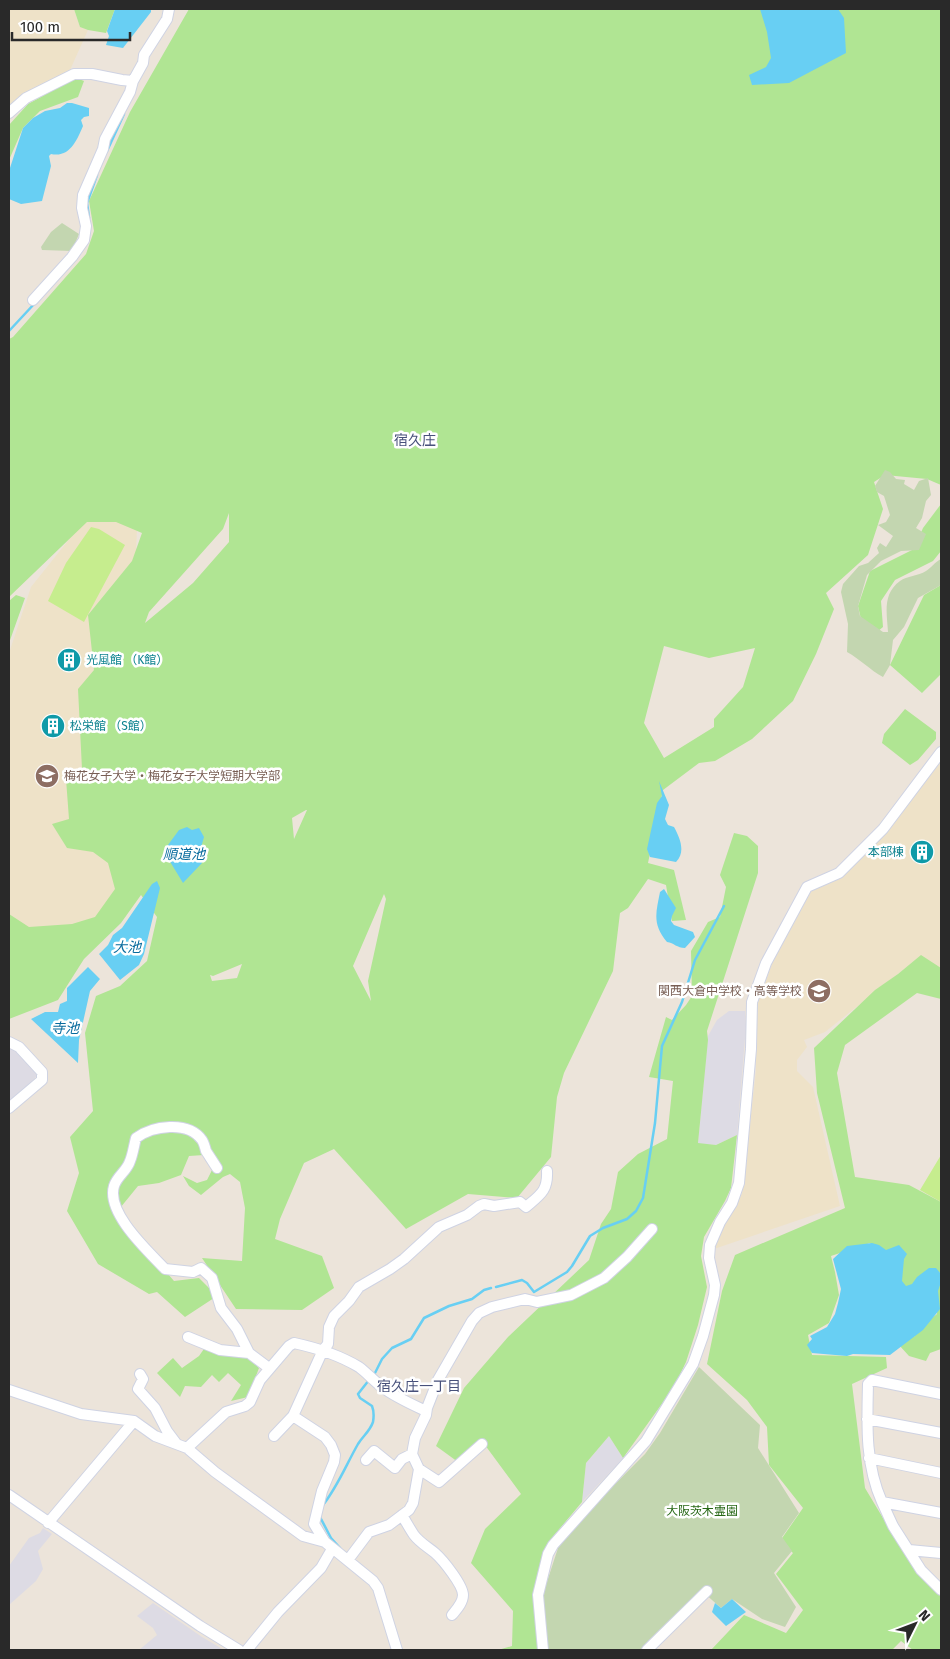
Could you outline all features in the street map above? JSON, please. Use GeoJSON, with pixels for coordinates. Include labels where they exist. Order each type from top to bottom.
{"type":"FeatureCollection","features":[{"type":"Feature","properties":{"kind":"street"},"geometry":{"type":"LineString","coordinates":[[33,300],[72,257],[84,240],[86,226],[82,208],[83,195],[103,149],[105,139],[130,92],[133,81],[143,63],[144,55],[167,19],[169,9]]}},
{"type":"Feature","properties":{"kind":"street"},"geometry":{"type":"LineString","coordinates":[[9,113],[26,98],[74,74],[92,74],[133,81]]}},
{"type":"Feature","properties":{"kind":"street"},"geometry":{"type":"LineString","coordinates":[[543,1650],[538,1595],[548,1554],[553,1545],[646,1442],[694,1364],[714,1295],[715,1285],[709,1258],[710,1244],[720,1222],[732,1203],[740,1183],[752,1002],[766,964],[807,888],[839,873],[883,829],[941,752]]}},
{"type":"Feature","properties":{"kind":"street"},"geometry":{"type":"LineString","coordinates":[[9,1042],[19,1047],[42,1072],[42,1080],[9,1108]]}},
{"type":"Feature","properties":{"kind":"street"},"geometry":{"type":"LineString","coordinates":[[217,1168],[201,1139],[192,1131],[184,1128],[162,1128],[148,1131],[136,1138],[130,1160],[118,1176],[112,1196],[118,1213],[166,1268],[193,1272],[201,1268],[212,1278],[221,1308],[237,1329],[249,1353],[269,1368]]}},
{"type":"Feature","properties":{"kind":"street"},"geometry":{"type":"LineString","coordinates":[[274,1436],[293,1416],[323,1350],[328,1344],[329,1327],[334,1316],[349,1301],[358,1287],[404,1259],[439,1227],[467,1215],[479,1206],[484,1204],[494,1206],[520,1202],[526,1207],[546,1186],[547,1171]]}},
{"type":"Feature","properties":{"kind":"street"},"geometry":{"type":"LineString","coordinates":[[482,1444],[439,1482],[419,1469],[412,1454],[415,1438],[438,1380],[472,1321],[480,1313],[492,1308],[525,1299],[537,1302],[571,1295],[604,1278],[627,1257],[652,1228]]}},
{"type":"Feature","properties":{"kind":"street"},"geometry":{"type":"LineString","coordinates":[[188,1337],[220,1350],[249,1353]]}},
{"type":"Feature","properties":{"kind":"street"},"geometry":{"type":"LineString","coordinates":[[187,1448],[226,1412],[240,1408],[250,1402],[260,1380],[289,1346],[294,1343],[323,1350],[359,1368],[382,1387],[426,1411]]}},
{"type":"Feature","properties":{"kind":"street"},"geometry":{"type":"LineString","coordinates":[[140,1374],[143,1378],[138,1389],[155,1408],[167,1431],[177,1444]]}},
{"type":"Feature","properties":{"kind":"street"},"geometry":{"type":"LineString","coordinates":[[941,1394],[872,1380],[868,1384],[867,1435],[876,1489],[893,1526],[920,1570],[941,1590]]}},
{"type":"Feature","properties":{"kind":"street"},"geometry":{"type":"LineString","coordinates":[[9,1390],[81,1414],[134,1421],[155,1436],[187,1448],[215,1472],[303,1536],[328,1546],[376,1584],[397,1650]]}},
{"type":"Feature","properties":{"kind":"street"},"geometry":{"type":"LineString","coordinates":[[293,1416],[325,1438],[331,1445],[335,1455],[322,1491],[314,1524],[328,1546]]}},
{"type":"Feature","properties":{"kind":"street"},"geometry":{"type":"LineString","coordinates":[[868,1419],[941,1433]]}},
{"type":"Feature","properties":{"kind":"street"},"geometry":{"type":"LineString","coordinates":[[48,1523],[134,1421]]}},
{"type":"Feature","properties":{"kind":"street"},"geometry":{"type":"LineString","coordinates":[[366,1460],[374,1451],[395,1468],[402,1459],[412,1454]]}},
{"type":"Feature","properties":{"kind":"street"},"geometry":{"type":"LineString","coordinates":[[870,1458],[941,1473]]}},
{"type":"Feature","properties":{"kind":"street"},"geometry":{"type":"LineString","coordinates":[[348,1560],[369,1532],[389,1525],[409,1510],[414,1503],[419,1469]]}},
{"type":"Feature","properties":{"kind":"street"},"geometry":{"type":"LineString","coordinates":[[9,1495],[200,1626],[239,1650]]}},
{"type":"Feature","properties":{"kind":"street"},"geometry":{"type":"LineString","coordinates":[[882,1502],[941,1512]]}},
{"type":"Feature","properties":{"kind":"street"},"geometry":{"type":"LineString","coordinates":[[402,1515],[413,1534],[444,1562],[462,1591],[463,1596],[452,1616]]}},
{"type":"Feature","properties":{"kind":"street"},"geometry":{"type":"LineString","coordinates":[[247,1650],[278,1612],[321,1568],[328,1546]]}},
{"type":"Feature","properties":{"kind":"street"},"geometry":{"type":"LineString","coordinates":[[909,1550],[941,1554]]}},
{"type":"Feature","properties":{"kind":"street"},"geometry":{"type":"LineString","coordinates":[[647,1650],[707,1591]]}},
{"type":"Feature","properties":{"kind":"shaded area"},"geometry":{"type":"Polygon","coordinates":[[[9,9],[74,9],[80,27],[88,30],[70,70],[30,91],[9,106],[9,9]]]}},
{"type":"Feature","properties":{"kind":"shaded area","name":"梅花女子大学・梅花女子大学短期大学部"},"geometry":{"type":"Polygon","coordinates":[[[95,507],[137,529],[122,880],[97,921],[9,938],[9,653],[31,587],[95,507]]]}},
{"type":"Feature","properties":{"kind":"shaded area","name":"関西大倉中学校・高等学校"},"geometry":{"type":"Polygon","coordinates":[[[941,757],[941,974],[913,962],[825,1032],[804,1040],[807,1047],[797,1060],[797,1071],[813,1087],[840,1206],[714,1249],[723,1226],[742,1194],[756,1071],[756,1008],[773,961],[812,890],[840,877],[941,757]]]}},
{"type":"Feature","properties":{"kind":"shaded area"},"geometry":{"type":"Polygon","coordinates":[[[729,1011],[745,1011],[746,1026],[737,1135],[716,1145],[698,1144],[708,1036],[717,1020],[729,1011]]]}},
{"type":"Feature","properties":{"kind":"shaded area"},"geometry":{"type":"Polygon","coordinates":[[[9,1047],[27,1060],[35,1069],[37,1076],[9,1104],[9,1047]]]}},
{"type":"Feature","properties":{"kind":"shaded area"},"geometry":{"type":"Polygon","coordinates":[[[609,1436],[623,1458],[582,1502],[586,1463],[609,1436]]]}},
{"type":"Feature","properties":{"kind":"shaded area"},"geometry":{"type":"Polygon","coordinates":[[[43,1528],[52,1534],[38,1551],[43,1569],[36,1581],[9,1605],[9,1566],[29,1538],[40,1533],[43,1528]]]}},
{"type":"Feature","properties":{"kind":"shaded area"},"geometry":{"type":"Polygon","coordinates":[[[153,1603],[224,1650],[139,1650],[157,1635],[153,1628],[137,1616],[153,1603]]]}},
{"type":"Feature","properties":{"kind":"green space"},"geometry":{"type":"Polygon","coordinates":[[[74,9],[115,9],[106,33],[80,27],[74,9]]]}},
{"type":"Feature","properties":{"kind":"green space"},"geometry":{"type":"Polygon","coordinates":[[[189,9],[941,9],[941,485],[927,479],[885,475],[874,482],[883,509],[868,555],[826,593],[834,609],[816,654],[793,701],[752,739],[715,761],[699,763],[663,790],[648,863],[674,870],[686,920],[672,921],[666,885],[648,879],[628,908],[620,913],[613,971],[564,1073],[557,1097],[551,1157],[517,1198],[468,1194],[406,1229],[334,1149],[304,1163],[280,1219],[275,1239],[322,1256],[334,1288],[302,1310],[236,1309],[202,1258],[242,1261],[245,1208],[240,1182],[230,1174],[223,1177],[201,1195],[189,1186],[183,1176],[197,1183],[207,1180],[213,1168],[204,1155],[189,1156],[181,1175],[159,1183],[138,1186],[116,1213],[174,1281],[199,1278],[217,1296],[185,1317],[157,1292],[149,1294],[98,1264],[67,1211],[79,1173],[70,1137],[93,1111],[85,1033],[96,996],[120,986],[147,961],[157,917],[141,895],[121,923],[84,959],[58,1000],[9,1019],[9,914],[29,927],[72,924],[95,917],[115,889],[108,863],[93,852],[67,848],[52,824],[69,819],[66,779],[82,769],[78,689],[94,670],[88,615],[132,561],[142,533],[116,522],[87,522],[9,597],[9,339],[13,337],[86,254],[94,231],[89,201],[130,112],[189,9]],[[229,513],[223,529],[149,612],[145,623],[193,583],[229,542],[229,513]],[[664,646],[644,723],[664,758],[714,727],[714,719],[743,687],[755,648],[709,658],[664,646]],[[307,810],[292,818],[294,839],[307,810]],[[384,894],[353,966],[371,1001],[368,981],[386,899],[384,894]],[[242,964],[213,976],[210,975],[212,981],[237,978],[242,964]]]}},
{"type":"Feature","properties":{"kind":"green space"},"geometry":{"type":"Polygon","coordinates":[[[76,78],[84,81],[78,97],[40,111],[23,128],[9,160],[9,125],[28,104],[76,78]]]}},
{"type":"Feature","properties":{"kind":"green space"},"geometry":{"type":"Polygon","coordinates":[[[62,223],[79,234],[72,251],[42,250],[41,247],[51,232],[62,223]]]}},
{"type":"Feature","properties":{"kind":"green space"},"geometry":{"type":"Polygon","coordinates":[[[885,470],[890,472],[896,479],[905,480],[904,484],[914,490],[919,481],[928,478],[931,495],[926,501],[922,518],[916,528],[926,534],[919,550],[901,551],[881,561],[867,575],[858,606],[860,616],[883,632],[888,632],[887,605],[890,592],[894,586],[903,579],[926,571],[941,559],[941,585],[918,598],[904,627],[893,640],[890,665],[883,677],[847,652],[848,624],[841,592],[843,584],[859,566],[868,563],[879,553],[877,548],[880,543],[886,547],[893,536],[878,525],[886,522],[890,515],[884,496],[877,492],[875,486],[885,470]]]}},
{"type":"Feature","properties":{"kind":"green space"},"geometry":{"type":"Polygon","coordinates":[[[941,504],[941,551],[933,561],[895,580],[881,601],[883,627],[866,641],[858,606],[870,571],[914,549],[923,528],[941,504]]]}},
{"type":"Feature","properties":{"kind":"green space"},"geometry":{"type":"Polygon","coordinates":[[[91,527],[99,529],[125,545],[84,622],[48,601],[66,563],[91,527]]]}},
{"type":"Feature","properties":{"kind":"green space"},"geometry":{"type":"Polygon","coordinates":[[[941,585],[941,674],[922,693],[890,665],[924,595],[941,585]]]}},
{"type":"Feature","properties":{"kind":"green space"},"geometry":{"type":"Polygon","coordinates":[[[16,595],[25,598],[9,643],[9,601],[16,595]]]}},
{"type":"Feature","properties":{"kind":"green space"},"geometry":{"type":"Polygon","coordinates":[[[905,709],[936,732],[936,739],[918,760],[910,765],[882,743],[884,734],[905,709]]]}},
{"type":"Feature","properties":{"kind":"green space"},"geometry":{"type":"Polygon","coordinates":[[[734,833],[747,836],[758,846],[758,873],[707,1031],[708,1040],[698,1143],[716,1145],[737,1135],[731,1188],[704,1237],[701,1256],[707,1287],[698,1325],[686,1362],[674,1387],[623,1458],[609,1436],[586,1463],[582,1502],[551,1539],[534,1595],[540,1650],[498,1650],[512,1646],[513,1611],[471,1563],[485,1529],[521,1494],[482,1441],[458,1462],[436,1446],[464,1388],[508,1337],[589,1260],[601,1224],[611,1209],[618,1172],[638,1154],[667,1139],[673,1081],[649,1077],[666,1017],[672,1020],[692,996],[691,951],[708,922],[720,917],[726,887],[720,875],[734,833]]]}},
{"type":"Feature","properties":{"kind":"green space"},"geometry":{"type":"Polygon","coordinates":[[[921,955],[941,968],[941,999],[917,993],[845,1045],[837,1073],[855,1177],[909,1185],[941,1202],[941,1272],[902,1290],[882,1256],[870,1243],[831,1256],[839,1295],[829,1323],[808,1335],[812,1355],[886,1357],[887,1368],[852,1384],[865,1488],[907,1558],[941,1596],[941,1650],[913,1650],[901,1641],[892,1650],[711,1650],[744,1615],[786,1633],[803,1610],[776,1574],[793,1553],[780,1541],[803,1508],[769,1465],[767,1427],[747,1400],[707,1364],[722,1291],[735,1255],[845,1208],[817,1093],[814,1048],[875,990],[921,955]]]}},
{"type":"Feature","properties":{"kind":"green space"},"geometry":{"type":"Polygon","coordinates":[[[941,1155],[941,1202],[920,1190],[941,1155]]]}},
{"type":"Feature","properties":{"kind":"green space"},"geometry":{"type":"Polygon","coordinates":[[[941,1272],[941,1349],[930,1353],[926,1361],[909,1356],[899,1345],[905,1329],[914,1337],[916,1331],[937,1314],[932,1289],[941,1272]]]}},
{"type":"Feature","properties":{"kind":"green space"},"geometry":{"type":"Polygon","coordinates":[[[206,1346],[244,1354],[259,1368],[248,1397],[231,1401],[241,1385],[228,1373],[219,1382],[212,1375],[201,1387],[185,1386],[180,1397],[157,1373],[173,1358],[182,1368],[199,1356],[206,1346]]]}},
{"type":"Feature","properties":{"kind":"green space","name":"大阪茨木霊園"},"geometry":{"type":"Polygon","coordinates":[[[699,1367],[760,1425],[758,1448],[799,1513],[782,1537],[792,1551],[774,1573],[796,1607],[785,1627],[762,1619],[732,1599],[721,1608],[703,1592],[640,1650],[548,1650],[543,1594],[559,1545],[603,1496],[645,1454],[660,1433],[699,1367]]]}},
{"type":"Feature","properties":{"kind":"water"},"geometry":{"type":"Polygon","coordinates":[[[115,9],[151,9],[151,12],[123,48],[106,45],[109,36],[107,31],[115,9]]]}},
{"type":"Feature","properties":{"kind":"water"},"geometry":{"type":"Polygon","coordinates":[[[760,9],[838,9],[844,18],[846,53],[789,83],[752,85],[749,75],[766,67],[771,58],[767,32],[760,9]]]}},
{"type":"Feature","properties":{"kind":"water"},"geometry":{"type":"Polygon","coordinates":[[[67,103],[89,108],[89,116],[81,120],[83,126],[68,151],[49,156],[51,166],[42,201],[21,204],[9,199],[9,171],[23,128],[33,118],[45,111],[60,108],[67,103]]]}},
{"type":"Feature","properties":{"kind":"water"},"geometry":{"type":"Polygon","coordinates":[[[659,781],[669,805],[665,819],[668,825],[674,827],[681,845],[681,854],[676,862],[650,857],[647,849],[657,803],[662,796],[659,781]]]}},
{"type":"Feature","properties":{"kind":"water","name":"順道池"},"geometry":{"type":"Polygon","coordinates":[[[187,827],[192,830],[199,828],[204,837],[200,851],[202,863],[183,883],[166,855],[165,849],[179,830],[187,827]]]}},
{"type":"Feature","properties":{"kind":"water","name":"大池"},"geometry":{"type":"Polygon","coordinates":[[[157,881],[160,888],[144,954],[139,965],[120,980],[99,954],[108,945],[113,935],[122,928],[152,884],[157,881]]]}},
{"type":"Feature","properties":{"kind":"water"},"geometry":{"type":"Polygon","coordinates":[[[664,889],[676,908],[671,921],[674,925],[693,932],[695,937],[685,948],[667,942],[659,930],[656,918],[660,892],[664,889]]]}},
{"type":"Feature","properties":{"kind":"water","name":"寺池"},"geometry":{"type":"Polygon","coordinates":[[[88,967],[100,979],[90,991],[79,1040],[78,1063],[31,1019],[45,1012],[58,1012],[60,1004],[67,1001],[67,988],[88,967]]]}},
{"type":"Feature","properties":{"kind":"water"},"geometry":{"type":"Polygon","coordinates":[[[872,1243],[886,1250],[899,1245],[907,1254],[904,1259],[902,1281],[906,1286],[912,1284],[917,1277],[929,1268],[936,1268],[941,1274],[938,1291],[940,1309],[923,1330],[890,1355],[853,1354],[847,1356],[812,1353],[807,1345],[812,1339],[810,1336],[827,1327],[835,1314],[838,1303],[841,1289],[833,1259],[847,1246],[872,1243]]]}},
{"type":"Feature","properties":{"kind":"water"},"geometry":{"type":"Polygon","coordinates":[[[732,1599],[746,1612],[726,1626],[712,1612],[715,1603],[721,1608],[732,1599]]]}},
{"type":"Feature","properties":{"kind":"waterway"},"geometry":{"type":"LineString","coordinates":[[107,151],[124,114]]}},
{"type":"Feature","properties":{"kind":"waterway"},"geometry":{"type":"LineString","coordinates":[[89,218],[87,203],[97,175]]}},
{"type":"Feature","properties":{"kind":"waterway"},"geometry":{"type":"LineString","coordinates":[[9,331],[35,303]]}},
{"type":"Feature","properties":{"kind":"waterway"},"geometry":{"type":"LineString","coordinates":[[496,1287],[522,1280],[534,1292],[567,1272],[590,1236],[603,1228],[627,1219],[636,1211],[643,1198],[655,1123],[662,1046],[682,1002],[695,960],[724,906]]}},
{"type":"Feature","properties":{"kind":"waterway"},"geometry":{"type":"LineString","coordinates":[[374,1375],[382,1359],[392,1348],[411,1339],[424,1318],[449,1306],[472,1299],[484,1290],[491,1288]]}},
{"type":"Feature","properties":{"kind":"waterway"},"geometry":{"type":"LineString","coordinates":[[323,1505],[373,1422],[372,1406],[360,1398],[358,1394],[369,1380]]}},
{"type":"Feature","properties":{"kind":"waterway"},"geometry":{"type":"LineString","coordinates":[[320,1517],[331,1538],[340,1548]]}},
{"type":"Feature","properties":{"kind":"place","name":"光風館 （K館）"},"geometry":{"type":"Point","coordinates":[69,660]}},
{"type":"Feature","properties":{"kind":"place","name":"松栄館 （S館）"},"geometry":{"type":"Point","coordinates":[53,726]}},
{"type":"Feature","properties":{"kind":"place","name":"梅花女子大学・梅花女子大学短期大学部"},"geometry":{"type":"Point","coordinates":[47,776]}},
{"type":"Feature","properties":{"kind":"place","name":"本部棟"},"geometry":{"type":"Point","coordinates":[922,852]}},
{"type":"Feature","properties":{"kind":"place","name":"関西大倉中学校・高等学校"},"geometry":{"type":"Point","coordinates":[819,991]}},
{"type":"Feature","properties":{"kind":"district","name":"宿久庄"},"geometry":{"type":"Point","coordinates":[415,440]}},
{"type":"Feature","properties":{"kind":"district","name":"宿久庄一丁目"},"geometry":{"type":"Point","coordinates":[419,1386]}}]}
